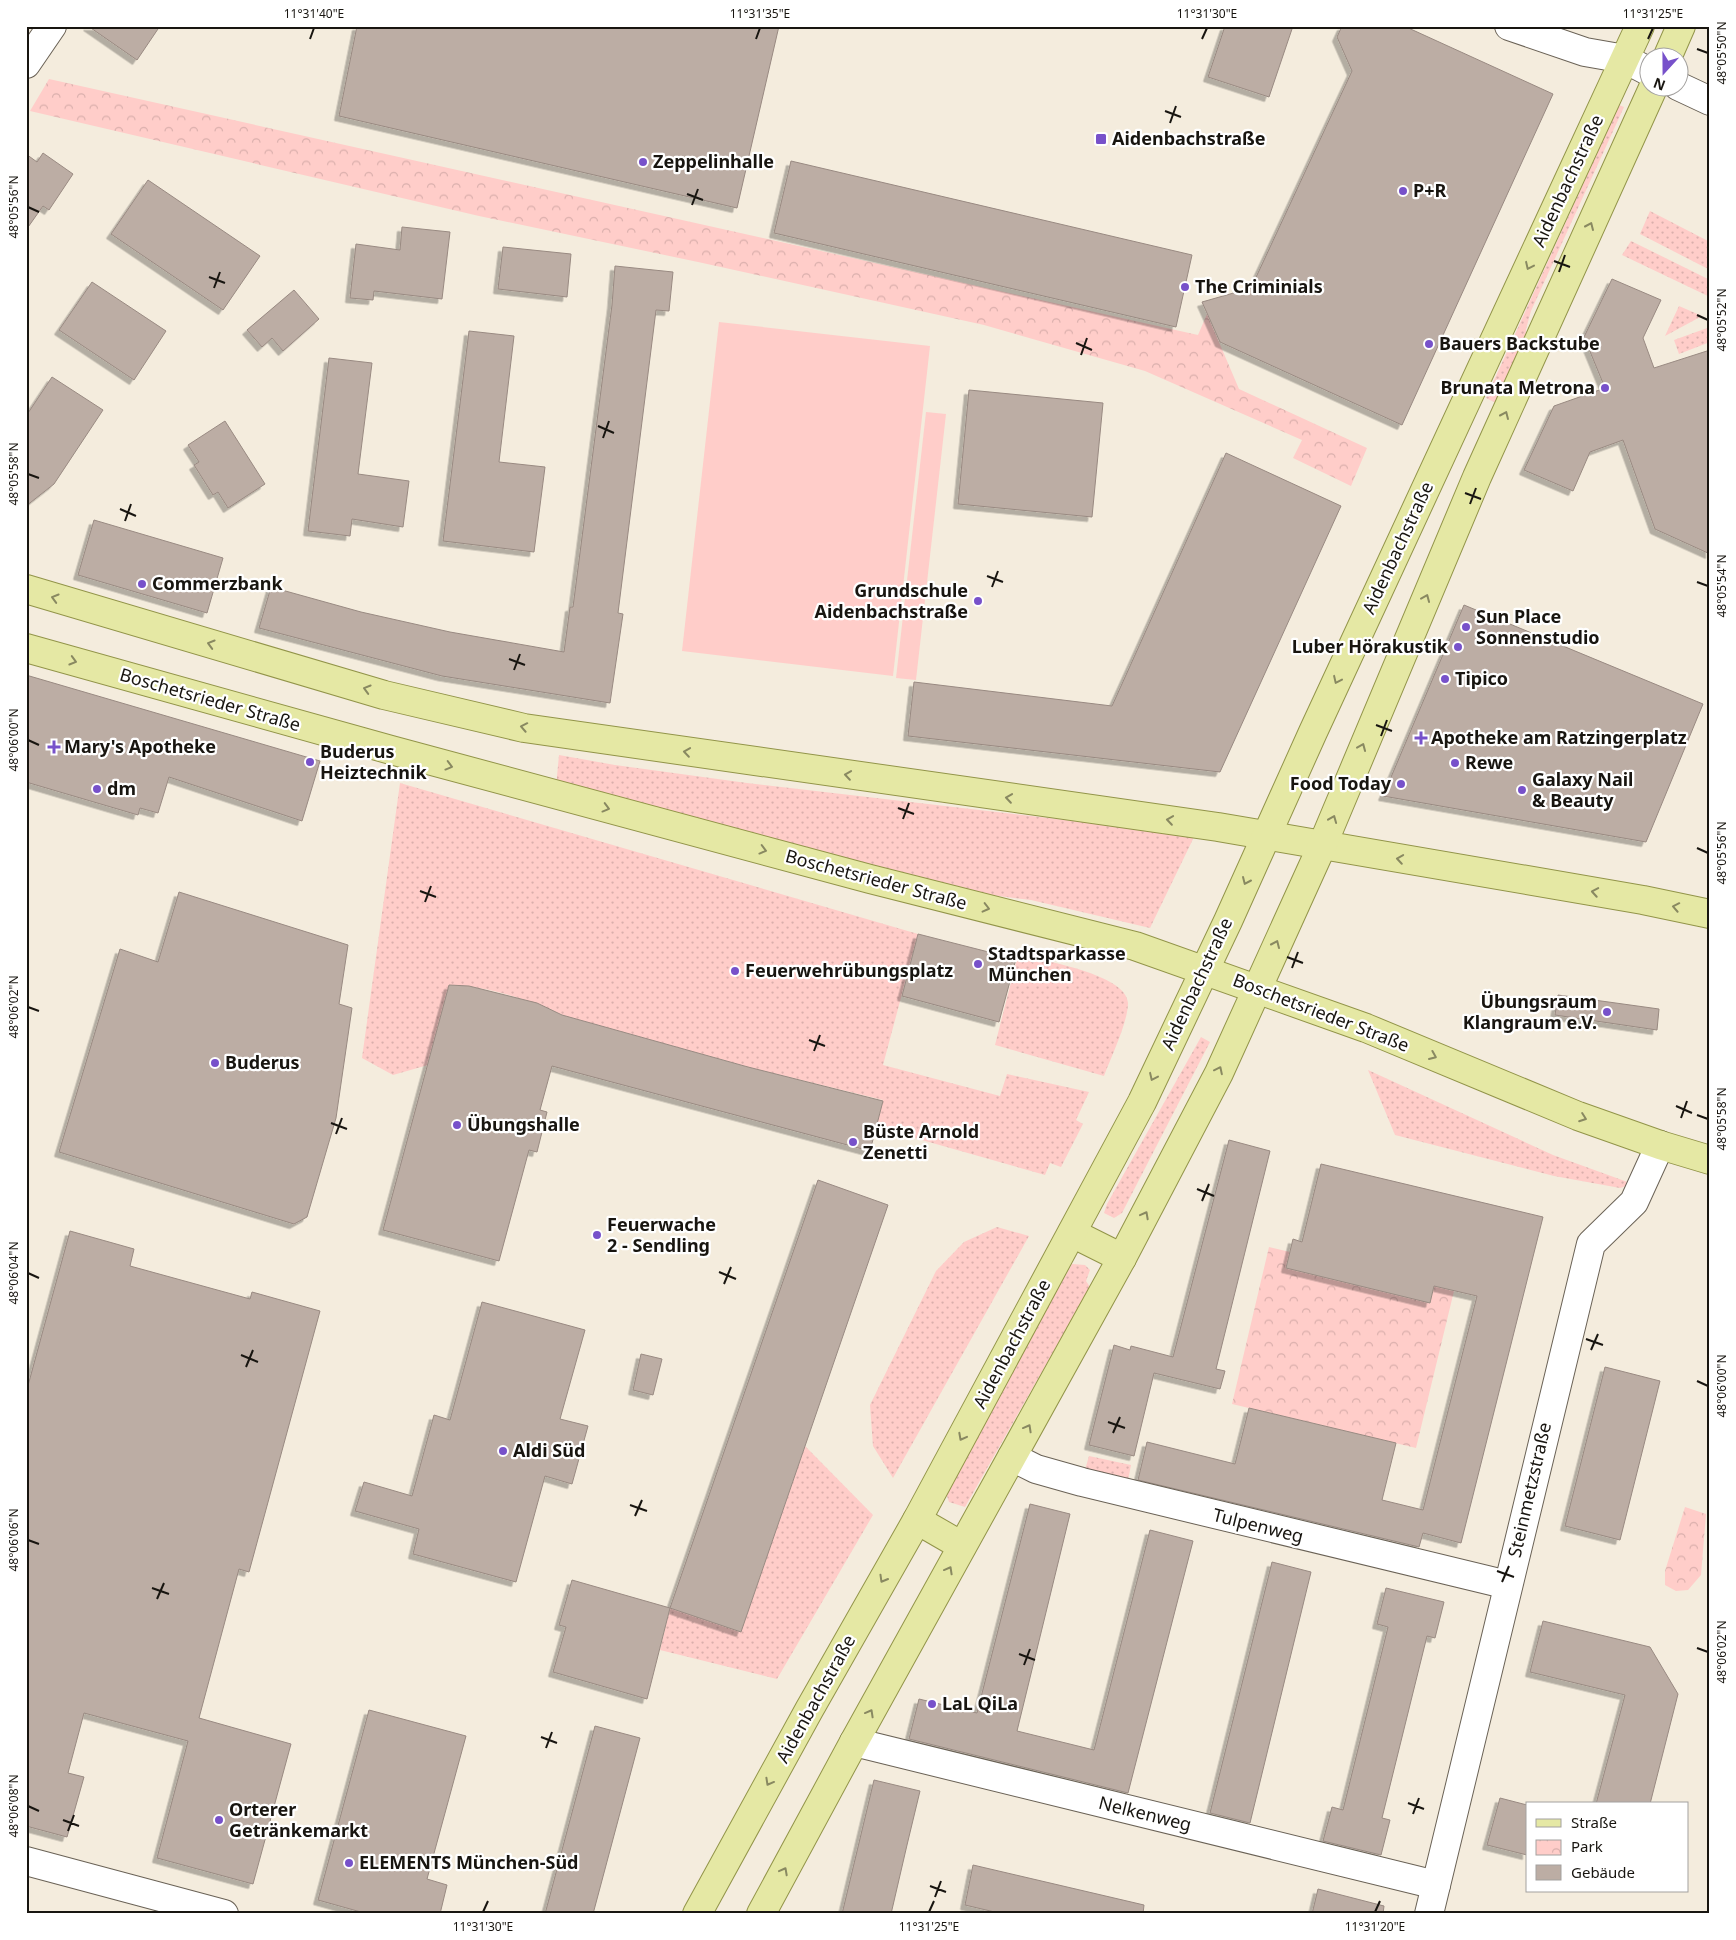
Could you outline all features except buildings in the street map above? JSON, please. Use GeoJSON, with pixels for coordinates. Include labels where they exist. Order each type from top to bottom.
{"type":"FeatureCollection","features":[{"type":"Feature","properties":{"kind":"main road","name":"Aidenbachstraße"},"geometry":{"type":"LineString","coordinates":[[697,1914],[809,1710],[917,1520],[1142,1102],[1438,461],[1637,65],[1640,26]]}},
{"type":"Feature","properties":{"kind":"main road"},"geometry":{"type":"LineString","coordinates":[[1671,48],[1681,26]]}},
{"type":"Feature","properties":{"kind":"main road"},"geometry":{"type":"LineString","coordinates":[[761,1914],[1122,1258],[1218,1073],[1322,846],[1477,477],[1648,98]]}},
{"type":"Feature","properties":{"kind":"main road"},"geometry":{"type":"LineString","coordinates":[[1438,461],[1477,477]]}},
{"type":"Feature","properties":{"kind":"main road"},"geometry":{"type":"LineString","coordinates":[[26,589],[384,695],[524,728],[1218,827],[1710,914]]}},
{"type":"Feature","properties":{"kind":"main road","name":"Boschetsrieder Straße"},"geometry":{"type":"LineString","coordinates":[[26,648],[391,750],[803,861],[1136,946],[1366,1028],[1578,1116],[1660,1145],[1710,1160]]}},
{"type":"Feature","properties":{"kind":"main road"},"geometry":{"type":"LineString","coordinates":[[1072,1233],[1122,1258]]}},
{"type":"Feature","properties":{"kind":"main road"},"geometry":{"type":"LineString","coordinates":[[917,1520],[962,1546]]}},
{"type":"Feature","properties":{"kind":"street"},"geometry":{"type":"LineString","coordinates":[[26,64],[52,26]]}},
{"type":"Feature","properties":{"kind":"street"},"geometry":{"type":"LineString","coordinates":[[1510,26],[1585,52],[1637,65]]}},
{"type":"Feature","properties":{"kind":"street"},"geometry":{"type":"LineString","coordinates":[[1688,91],[1710,101]]}},
{"type":"Feature","properties":{"kind":"street","name":"Steinmetzstraße"},"geometry":{"type":"LineString","coordinates":[[1429,1914],[1590,1244],[1634,1202],[1660,1145]]}},
{"type":"Feature","properties":{"kind":"street","name":"Tulpenweg"},"geometry":{"type":"LineString","coordinates":[[1012,1457],[1036,1469],[1092,1485],[1508,1585]]}},
{"type":"Feature","properties":{"kind":"street","name":"Nelkenweg"},"geometry":{"type":"LineString","coordinates":[[854,1742],[1436,1885]]}},
{"type":"Feature","properties":{"kind":"street"},"geometry":{"type":"LineString","coordinates":[[26,1862],[224,1914]]}},
{"type":"Feature","properties":{"kind":"green space"},"geometry":{"type":"Polygon","coordinates":[[[49,79],[1198,335],[1207,314],[1239,389],[1367,448],[1351,486],[1293,458],[1302,440],[1145,371],[984,325],[479,216],[30,111],[49,79]]]}},
{"type":"Feature","properties":{"kind":"green space"},"geometry":{"type":"Polygon","coordinates":[[[1619,105],[1624,107],[1531,311],[1526,329],[1525,345],[1496,403],[1486,398],[1619,105]]]}},
{"type":"Feature","properties":{"kind":"green space"},"geometry":{"type":"Polygon","coordinates":[[[1650,211],[1710,242],[1710,270],[1640,234],[1650,211]]]}},
{"type":"Feature","properties":{"kind":"green space"},"geometry":{"type":"Polygon","coordinates":[[[1631,241],[1710,280],[1710,297],[1622,255],[1631,241]]]}},
{"type":"Feature","properties":{"kind":"green space"},"geometry":{"type":"Polygon","coordinates":[[[1679,306],[1702,316],[1665,336],[1679,306]]]}},
{"type":"Feature","properties":{"kind":"green space"},"geometry":{"type":"Polygon","coordinates":[[[719,322],[930,346],[893,676],[682,651],[719,322]]]}},
{"type":"Feature","properties":{"kind":"green space"},"geometry":{"type":"Polygon","coordinates":[[[1710,327],[1710,342],[1679,354],[1674,340],[1710,327]]]}},
{"type":"Feature","properties":{"kind":"green space"},"geometry":{"type":"Polygon","coordinates":[[[926,412],[946,414],[916,680],[896,678],[926,412]]]}},
{"type":"Feature","properties":{"kind":"green space"},"geometry":{"type":"Polygon","coordinates":[[[559,755],[615,765],[747,783],[1195,835],[1150,928],[1031,900],[983,894],[556,787],[559,755]]]}},
{"type":"Feature","properties":{"kind":"green space"},"geometry":{"type":"Polygon","coordinates":[[[400,783],[918,934],[883,1065],[1000,1096],[1007,1074],[1089,1092],[1076,1120],[1083,1124],[1061,1167],[1050,1163],[1045,1175],[876,1127],[883,1100],[748,1067],[565,1016],[523,999],[479,988],[449,985],[428,1065],[393,1075],[362,1058],[400,783]]]}},
{"type":"Feature","properties":{"kind":"green space"},"geometry":{"type":"Polygon","coordinates":[[[1018,955],[1063,965],[1099,976],[1114,984],[1124,993],[1128,1003],[1125,1020],[1104,1076],[995,1045],[1018,955]]]}},
{"type":"Feature","properties":{"kind":"green space"},"geometry":{"type":"Polygon","coordinates":[[[1201,1037],[1210,1042],[1122,1213],[1114,1218],[1104,1213],[1107,1204],[1201,1037]]]}},
{"type":"Feature","properties":{"kind":"green space"},"geometry":{"type":"Polygon","coordinates":[[[1368,1070],[1553,1155],[1633,1184],[1620,1188],[1554,1176],[1395,1135],[1368,1070]]]}},
{"type":"Feature","properties":{"kind":"green space"},"geometry":{"type":"Polygon","coordinates":[[[997,1227],[1029,1236],[893,1478],[873,1446],[870,1405],[936,1271],[964,1242],[997,1227]]]}},
{"type":"Feature","properties":{"kind":"green space"},"geometry":{"type":"Polygon","coordinates":[[[1269,1247],[1290,1252],[1286,1268],[1430,1303],[1434,1286],[1454,1291],[1416,1448],[1232,1404],[1269,1247]]]}},
{"type":"Feature","properties":{"kind":"green space"},"geometry":{"type":"Polygon","coordinates":[[[1072,1264],[1085,1265],[1090,1270],[1086,1281],[1090,1287],[965,1507],[949,1502],[946,1493],[997,1396],[1072,1264]]]}},
{"type":"Feature","properties":{"kind":"green space"},"geometry":{"type":"Polygon","coordinates":[[[805,1446],[873,1515],[777,1679],[660,1650],[670,1608],[741,1632],[805,1446]]]}},
{"type":"Feature","properties":{"kind":"green space"},"geometry":{"type":"Polygon","coordinates":[[[1089,1456],[1131,1465],[1128,1480],[1085,1470],[1089,1456]]]}},
{"type":"Feature","properties":{"kind":"green space"},"geometry":{"type":"Polygon","coordinates":[[[1685,1507],[1706,1514],[1701,1575],[1688,1590],[1676,1591],[1665,1585],[1665,1571],[1685,1507]]]}},
{"type":"Feature","properties":{"kind":"place","name":"Aidenbachstraße"},"geometry":{"type":"Point","coordinates":[1101,139]}},
{"type":"Feature","properties":{"kind":"place","name":"Zeppelinhalle"},"geometry":{"type":"Point","coordinates":[643,162]}},
{"type":"Feature","properties":{"kind":"place","name":"P+R"},"geometry":{"type":"Point","coordinates":[1403,191]}},
{"type":"Feature","properties":{"kind":"place","name":"The Criminials"},"geometry":{"type":"Point","coordinates":[1185,287]}},
{"type":"Feature","properties":{"kind":"place","name":"Bauers Backstube"},"geometry":{"type":"Point","coordinates":[1429,344]}},
{"type":"Feature","properties":{"kind":"place","name":"Brunata Metrona"},"geometry":{"type":"Point","coordinates":[1605,388]}},
{"type":"Feature","properties":{"kind":"place","name":"Commerzbank"},"geometry":{"type":"Point","coordinates":[142,584]}},
{"type":"Feature","properties":{"kind":"place","name":"Grundschule Aidenbachstraße"},"geometry":{"type":"Point","coordinates":[978,601]}},
{"type":"Feature","properties":{"kind":"place","name":"Sun Place Sonnenstudio"},"geometry":{"type":"Point","coordinates":[1466,627]}},
{"type":"Feature","properties":{"kind":"place","name":"Luber Hörakustik"},"geometry":{"type":"Point","coordinates":[1458,647]}},
{"type":"Feature","properties":{"kind":"place","name":"Tipico"},"geometry":{"type":"Point","coordinates":[1445,679]}},
{"type":"Feature","properties":{"kind":"place","name":"Apotheke am Ratzingerplatz"},"geometry":{"type":"Point","coordinates":[1421,738]}},
{"type":"Feature","properties":{"kind":"place","name":"Mary's Apotheke"},"geometry":{"type":"Point","coordinates":[54,747]}},
{"type":"Feature","properties":{"kind":"place","name":"Buderus Heiztechnik"},"geometry":{"type":"Point","coordinates":[310,762]}},
{"type":"Feature","properties":{"kind":"place","name":"Rewe"},"geometry":{"type":"Point","coordinates":[1455,763]}},
{"type":"Feature","properties":{"kind":"place","name":"Food Today"},"geometry":{"type":"Point","coordinates":[1401,784]}},
{"type":"Feature","properties":{"kind":"place","name":"dm"},"geometry":{"type":"Point","coordinates":[97,789]}},
{"type":"Feature","properties":{"kind":"place","name":"Galaxy Nail & Beauty"},"geometry":{"type":"Point","coordinates":[1522,790]}},
{"type":"Feature","properties":{"kind":"place","name":"Stadtsparkasse München"},"geometry":{"type":"Point","coordinates":[978,964]}},
{"type":"Feature","properties":{"kind":"place","name":"Feuerwehrübungsplatz"},"geometry":{"type":"Point","coordinates":[735,971]}},
{"type":"Feature","properties":{"kind":"place","name":"Übungsraum Klangraum e.V."},"geometry":{"type":"Point","coordinates":[1607,1012]}},
{"type":"Feature","properties":{"kind":"place","name":"Buderus"},"geometry":{"type":"Point","coordinates":[215,1063]}},
{"type":"Feature","properties":{"kind":"place","name":"Übungshalle"},"geometry":{"type":"Point","coordinates":[457,1125]}},
{"type":"Feature","properties":{"kind":"place","name":"Büste Arnold Zenetti"},"geometry":{"type":"Point","coordinates":[853,1142]}},
{"type":"Feature","properties":{"kind":"place","name":"Feuerwache 2 - Sendling"},"geometry":{"type":"Point","coordinates":[597,1235]}},
{"type":"Feature","properties":{"kind":"place","name":"Aldi Süd"},"geometry":{"type":"Point","coordinates":[503,1451]}},
{"type":"Feature","properties":{"kind":"place","name":"LaL QiLa"},"geometry":{"type":"Point","coordinates":[932,1704]}},
{"type":"Feature","properties":{"kind":"place","name":"Orterer Getränkemarkt"},"geometry":{"type":"Point","coordinates":[219,1820]}},
{"type":"Feature","properties":{"kind":"place","name":"ELEMENTS München-Süd"},"geometry":{"type":"Point","coordinates":[349,1863]}}]}
